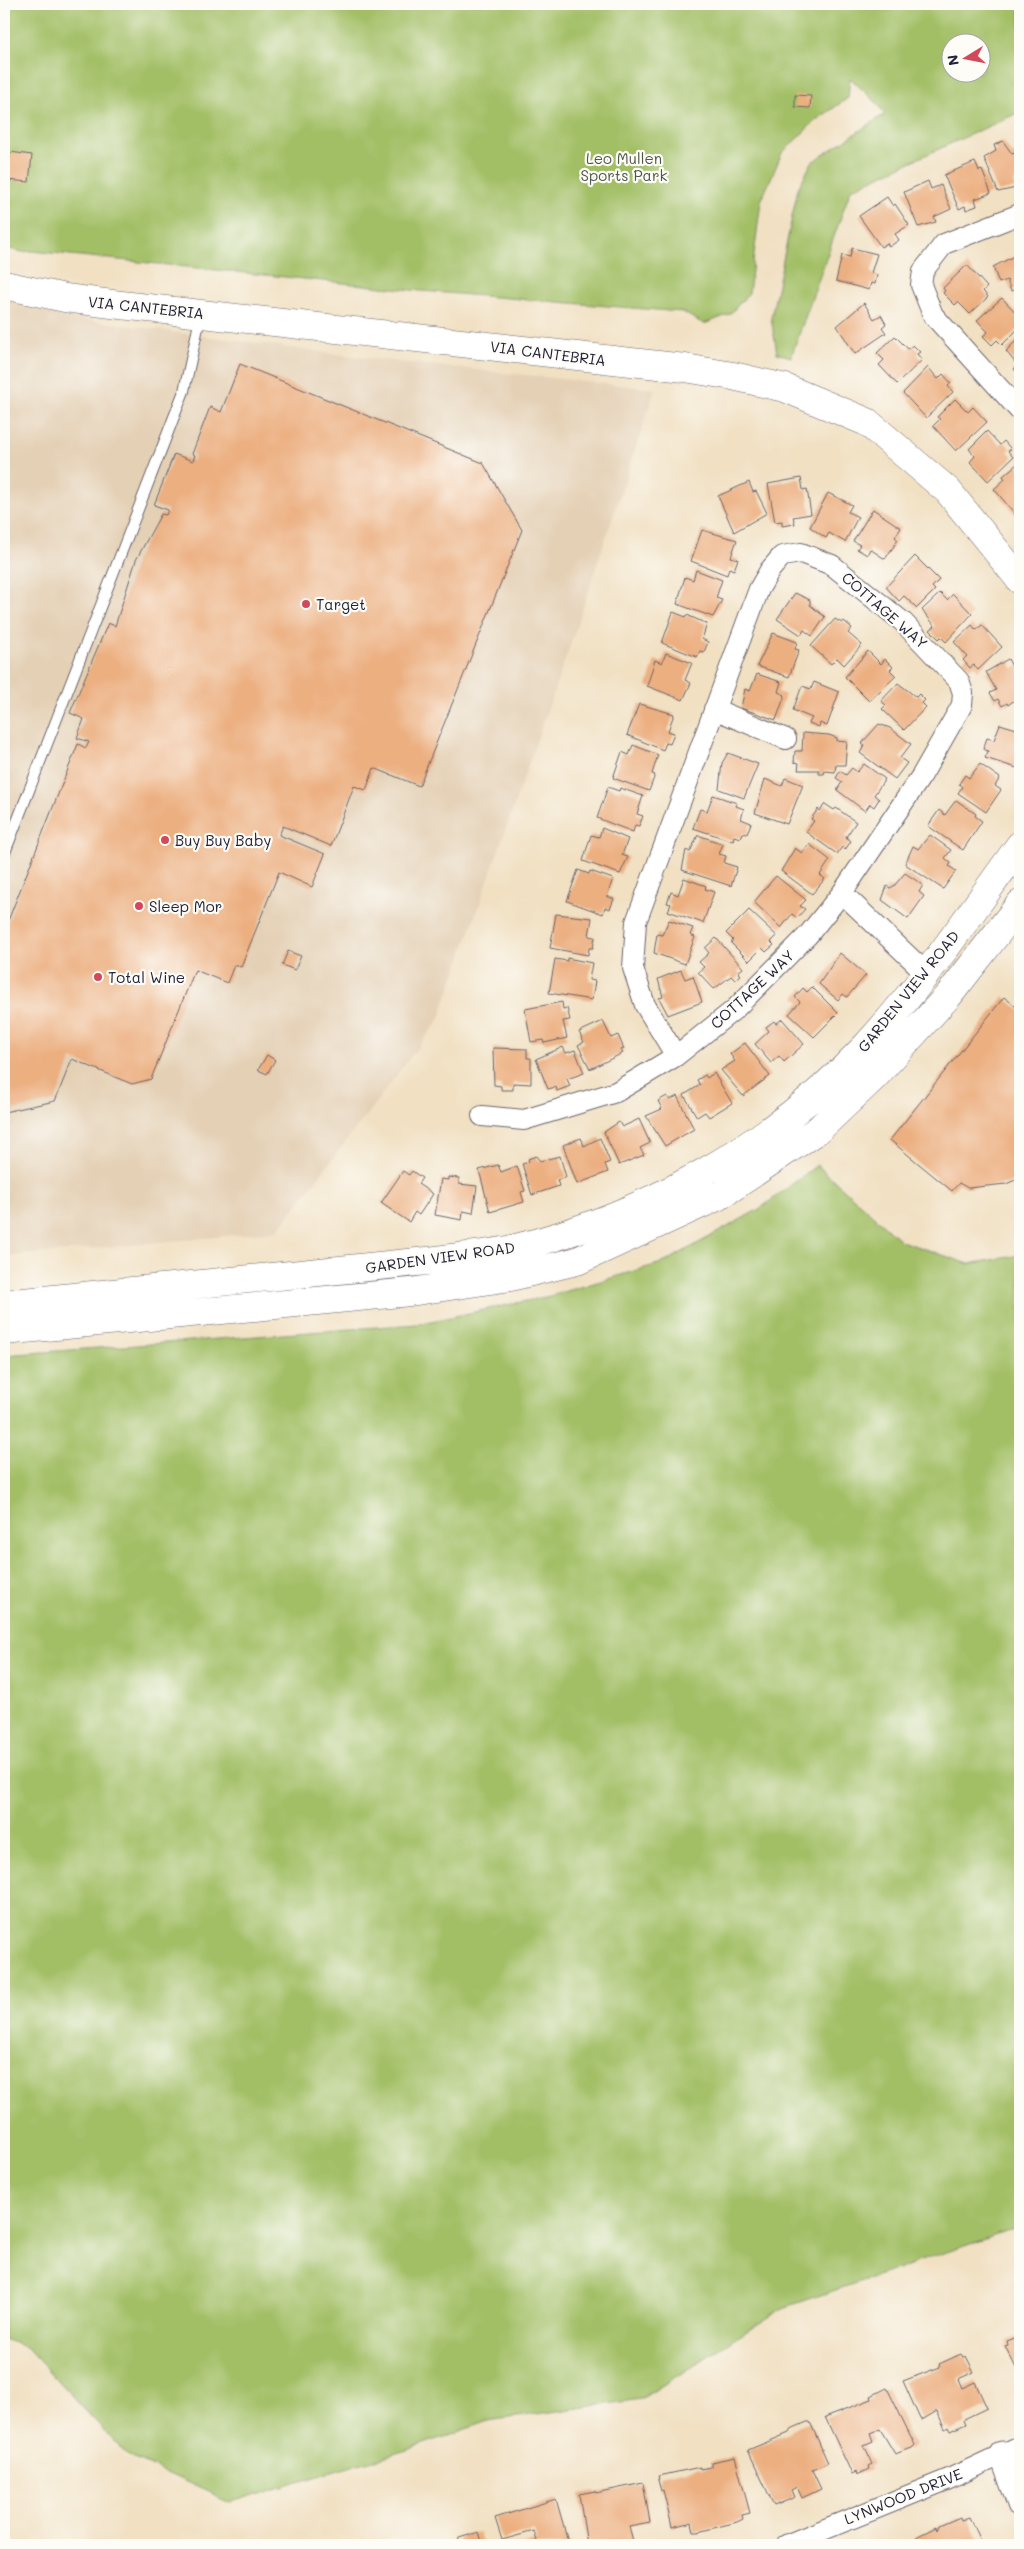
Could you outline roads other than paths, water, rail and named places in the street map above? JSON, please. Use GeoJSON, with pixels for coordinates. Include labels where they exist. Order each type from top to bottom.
{"type":"FeatureCollection","features":[{"type":"Feature","properties":{"kind":"main road","name":"VIA CANTEBRIA"},"geometry":{"type":"LineString","coordinates":[[4,285],[65,298],[685,368],[785,388],[867,422],[948,491],[1020,580]]}},
{"type":"Feature","properties":{"kind":"main road","name":"GARDEN VIEW ROAD"},"geometry":{"type":"LineString","coordinates":[[4,1304],[437,1260],[507,1250],[568,1233],[663,1194],[739,1150],[805,1104],[867,1045],[926,973],[1020,845]]}},
{"type":"Feature","properties":{"kind":"main road","name":"GARDEN VIEW ROAD"},"geometry":{"type":"LineString","coordinates":[[4,1331],[410,1292],[511,1277],[577,1260],[721,1195],[819,1129],[875,1076],[949,995],[1020,904]]}},
{"type":"Feature","properties":{"kind":"street"},"geometry":{"type":"LineString","coordinates":[[1020,214],[944,244],[923,271],[921,285],[934,315],[1020,410]]}},
{"type":"Feature","properties":{"kind":"street","name":"COTTAGE WAY"},"geometry":{"type":"LineString","coordinates":[[482,1116],[524,1120],[616,1092],[676,1056],[735,1009],[808,935],[842,893],[922,775],[962,705],[963,693],[959,681],[902,622],[832,565],[800,553],[782,556],[770,570],[759,589],[636,922],[633,968],[645,1005],[676,1056]]}},
{"type":"Feature","properties":{"kind":"street"},"geometry":{"type":"LineString","coordinates":[[714,709],[786,739]]}},
{"type":"Feature","properties":{"kind":"street"},"geometry":{"type":"LineString","coordinates":[[842,893],[926,973]]}},
{"type":"Feature","properties":{"kind":"street"},"geometry":{"type":"LineString","coordinates":[[1011,2450],[1020,2504]]}},
{"type":"Feature","properties":{"kind":"street","name":"LYNWOOD DRIVE"},"geometry":{"type":"LineString","coordinates":[[786,2545],[949,2479],[1011,2450]]}},
{"type":"Feature","properties":{"kind":"lane"},"geometry":{"type":"LineString","coordinates":[[4,855],[184,391],[201,313]]}},
{"type":"Feature","properties":{"kind":"place","name":"Target"},"geometry":{"type":"Point","coordinates":[306,604]}},
{"type":"Feature","properties":{"kind":"place","name":"Buy Buy Baby"},"geometry":{"type":"Point","coordinates":[165,840]}},
{"type":"Feature","properties":{"kind":"place","name":"Sleep Mor"},"geometry":{"type":"Point","coordinates":[139,906]}},
{"type":"Feature","properties":{"kind":"place","name":"Total Wine"},"geometry":{"type":"Point","coordinates":[98,977]}},
{"type":"Feature","properties":{"kind":"park label","name":"Leo Mullen Sports Park"},"geometry":{"type":"Point","coordinates":[624,166]}}]}
